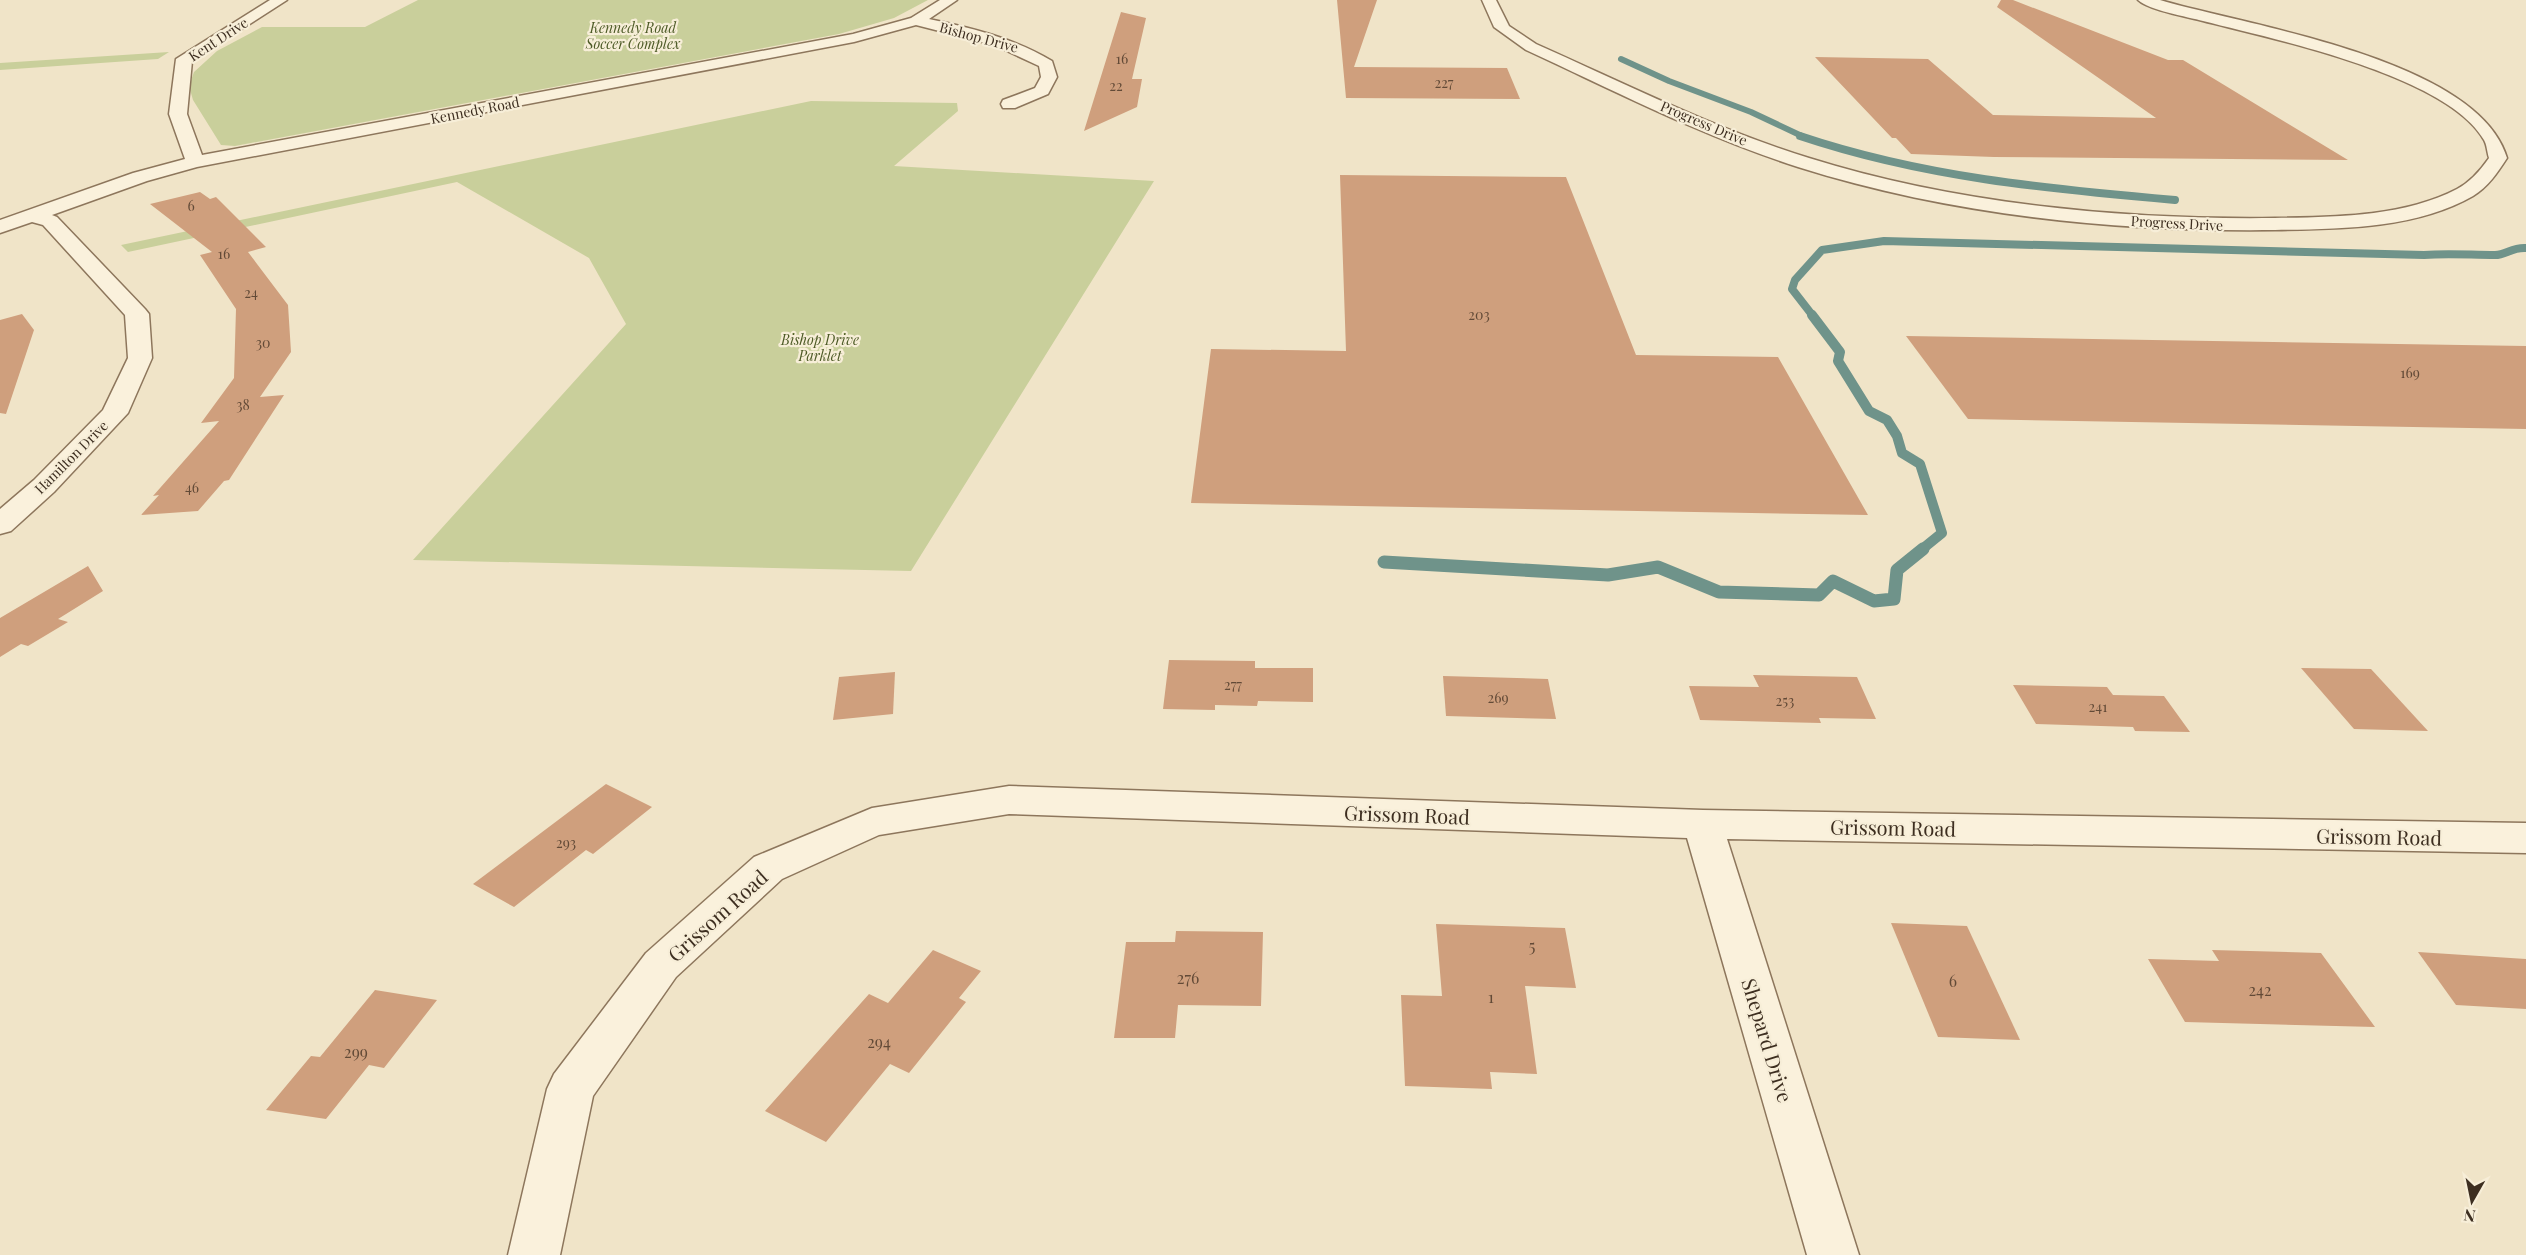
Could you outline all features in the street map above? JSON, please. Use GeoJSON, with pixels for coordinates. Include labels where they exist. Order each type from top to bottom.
{"type":"FeatureCollection","features":[{"type":"Feature","properties":{"kind":"street","name":"Kent Drive"},"geometry":{"type":"LineString","coordinates":[[195,162],[178,114],[184,59],[280,0]]}},
{"type":"Feature","properties":{"kind":"street","name":"Kennedy Road"},"geometry":{"type":"LineString","coordinates":[[0,227],[140,177],[195,162],[854,38],[916,21],[950,0]]}},
{"type":"Feature","properties":{"kind":"street","name":"Progress Drive"},"geometry":{"type":"LineString","coordinates":[[1490,0],[1494,20],[1531,47],[1711,127],[1785,156],[1848,175],[1994,205],[2099,219],[2170,224],[2222,226],[2337,223],[2406,213],[2459,196],[2483,180],[2498,158],[2492,138],[2472,116],[2439,94],[2392,71],[2323,47],[2188,15],[2145,0]]}},
{"type":"Feature","properties":{"kind":"street","name":"Bishop Drive"},"geometry":{"type":"LineString","coordinates":[[916,21],[1001,41],[1026,50],[1046,64],[1049,77],[1042,91],[1009,104]]}},
{"type":"Feature","properties":{"kind":"street","name":"Hamilton Drive"},"geometry":{"type":"LineString","coordinates":[[0,525],[44,486],[115,413],[140,358],[137,314],[50,221],[31,216]]}},
{"type":"Feature","properties":{"kind":"street","name":"Grissom Road"},"geometry":{"type":"LineString","coordinates":[[534,1255],[571,1089],[661,965],[768,868],[872,822],[1009,800],[1703,824],[2526,838]]}},
{"type":"Feature","properties":{"kind":"street","name":"Shepard Drive"},"geometry":{"type":"LineString","coordinates":[[1703,824],[1833,1255]]}},
{"type":"Feature","properties":{"kind":"green space","name":"Kennedy Road Soccer Complex"},"geometry":{"type":"Polygon","coordinates":[[[418,0],[928,0],[894,18],[839,34],[235,146],[221,145],[193,100],[189,86],[194,72],[217,51],[262,27],[365,27],[418,0]]]}},
{"type":"Feature","properties":{"kind":"green space"},"geometry":{"type":"Polygon","coordinates":[[[169,52],[158,59],[0,70],[0,63],[169,52]]]}},
{"type":"Feature","properties":{"kind":"green space","name":"Bishop Drive Parklet"},"geometry":{"type":"Polygon","coordinates":[[[811,101],[957,103],[958,111],[894,166],[1154,181],[911,571],[413,560],[626,324],[589,258],[457,182],[128,252],[121,245],[811,101]]]}},
{"type":"Feature","properties":{"kind":"building"},"geometry":{"type":"Polygon","coordinates":[[[1337,0],[1377,0],[1354,67],[1507,68],[1520,99],[1346,98],[1337,0]]]}},
{"type":"Feature","properties":{"kind":"building"},"geometry":{"type":"Polygon","coordinates":[[[2001,0],[2013,0],[2168,60],[2183,60],[2348,160],[1994,157],[1911,154],[1896,138],[1892,138],[1815,57],[1928,59],[1993,115],[2156,118],[1997,7],[2001,0]]]}},
{"type":"Feature","properties":{"kind":"building"},"geometry":{"type":"Polygon","coordinates":[[[1121,12],[1146,18],[1132,79],[1142,79],[1137,107],[1084,131],[1121,12]]]}},
{"type":"Feature","properties":{"kind":"building"},"geometry":{"type":"Polygon","coordinates":[[[1340,175],[1566,177],[1636,355],[1778,357],[1868,515],[1191,503],[1211,349],[1346,351],[1340,175]]]}},
{"type":"Feature","properties":{"kind":"building"},"geometry":{"type":"Polygon","coordinates":[[[200,192],[210,199],[216,197],[266,247],[248,252],[288,305],[291,352],[260,397],[284,395],[229,480],[224,481],[198,511],[141,515],[159,495],[153,496],[219,421],[201,423],[234,378],[236,309],[200,255],[212,252],[150,204],[200,192]]]}},
{"type":"Feature","properties":{"kind":"building"},"geometry":{"type":"Polygon","coordinates":[[[22,314],[34,330],[6,414],[0,413],[0,320],[22,314]]]}},
{"type":"Feature","properties":{"kind":"building"},"geometry":{"type":"Polygon","coordinates":[[[1906,336],[2526,346],[2526,429],[1968,419],[1906,336]]]}},
{"type":"Feature","properties":{"kind":"building"},"geometry":{"type":"Polygon","coordinates":[[[88,566],[103,591],[58,619],[68,622],[28,646],[21,644],[0,657],[0,618],[88,566]]]}},
{"type":"Feature","properties":{"kind":"building"},"geometry":{"type":"Polygon","coordinates":[[[1169,660],[1255,661],[1255,668],[1313,668],[1313,702],[1258,701],[1257,706],[1215,705],[1215,710],[1163,709],[1169,660]]]}},
{"type":"Feature","properties":{"kind":"building"},"geometry":{"type":"Polygon","coordinates":[[[2301,668],[2371,669],[2428,731],[2354,729],[2301,668]]]}},
{"type":"Feature","properties":{"kind":"building"},"geometry":{"type":"Polygon","coordinates":[[[895,672],[893,714],[833,720],[839,677],[895,672]]]}},
{"type":"Feature","properties":{"kind":"building"},"geometry":{"type":"Polygon","coordinates":[[[1753,675],[1857,677],[1876,719],[1819,718],[1821,723],[1700,720],[1689,686],[1759,687],[1753,675]]]}},
{"type":"Feature","properties":{"kind":"building"},"geometry":{"type":"Polygon","coordinates":[[[1443,676],[1548,679],[1556,719],[1446,716],[1443,676]]]}},
{"type":"Feature","properties":{"kind":"building"},"geometry":{"type":"Polygon","coordinates":[[[2013,685],[2107,687],[2113,695],[2164,696],[2190,732],[2135,731],[2133,727],[2036,724],[2013,685]]]}},
{"type":"Feature","properties":{"kind":"building"},"geometry":{"type":"Polygon","coordinates":[[[606,784],[652,807],[593,854],[586,850],[514,907],[473,884],[606,784]]]}},
{"type":"Feature","properties":{"kind":"building"},"geometry":{"type":"Polygon","coordinates":[[[1891,923],[1967,926],[2020,1040],[1938,1037],[1891,923]]]}},
{"type":"Feature","properties":{"kind":"building"},"geometry":{"type":"Polygon","coordinates":[[[1436,924],[1565,928],[1576,988],[1525,986],[1537,1074],[1490,1072],[1492,1089],[1405,1086],[1401,995],[1442,996],[1436,924]]]}},
{"type":"Feature","properties":{"kind":"building"},"geometry":{"type":"Polygon","coordinates":[[[1176,931],[1263,932],[1261,1006],[1178,1005],[1175,1038],[1114,1038],[1126,942],[1175,942],[1176,931]]]}},
{"type":"Feature","properties":{"kind":"building"},"geometry":{"type":"Polygon","coordinates":[[[933,950],[981,971],[959,998],[966,1002],[909,1073],[890,1064],[826,1142],[765,1111],[869,994],[888,1003],[933,950]]]}},
{"type":"Feature","properties":{"kind":"building"},"geometry":{"type":"Polygon","coordinates":[[[2212,950],[2321,953],[2375,1027],[2185,1022],[2148,959],[2219,961],[2212,950]]]}},
{"type":"Feature","properties":{"kind":"building"},"geometry":{"type":"Polygon","coordinates":[[[2418,952],[2526,959],[2526,1009],[2456,1005],[2418,952]]]}},
{"type":"Feature","properties":{"kind":"building"},"geometry":{"type":"Polygon","coordinates":[[[375,990],[437,1000],[384,1068],[369,1065],[326,1119],[266,1110],[311,1056],[320,1057],[375,990]]]}},
{"type":"Feature","properties":{"kind":"waterway"},"geometry":{"type":"LineString","coordinates":[[1621,59],[1669,81],[1751,112],[1804,137]]}},
{"type":"Feature","properties":{"kind":"waterway"},"geometry":{"type":"LineString","coordinates":[[1800,136],[1892,162],[1985,179],[2175,200]]}},
{"type":"Feature","properties":{"kind":"waterway"},"geometry":{"type":"LineString","coordinates":[[1813,316],[1792,289],[1795,280],[1822,250],[1884,241],[2424,255],[2495,255],[2526,248]]}},
{"type":"Feature","properties":{"kind":"waterway"},"geometry":{"type":"LineString","coordinates":[[1812,315],[1840,352],[1838,361],[1869,411],[1887,420],[1897,436],[1902,453],[1920,464],[1942,533],[1921,550]]}},
{"type":"Feature","properties":{"kind":"waterway"},"geometry":{"type":"LineString","coordinates":[[1384,562],[1608,575],[1658,567],[1719,592],[1819,595],[1833,581],[1874,601],[1894,599],[1897,570],[1923,549]]}}]}
